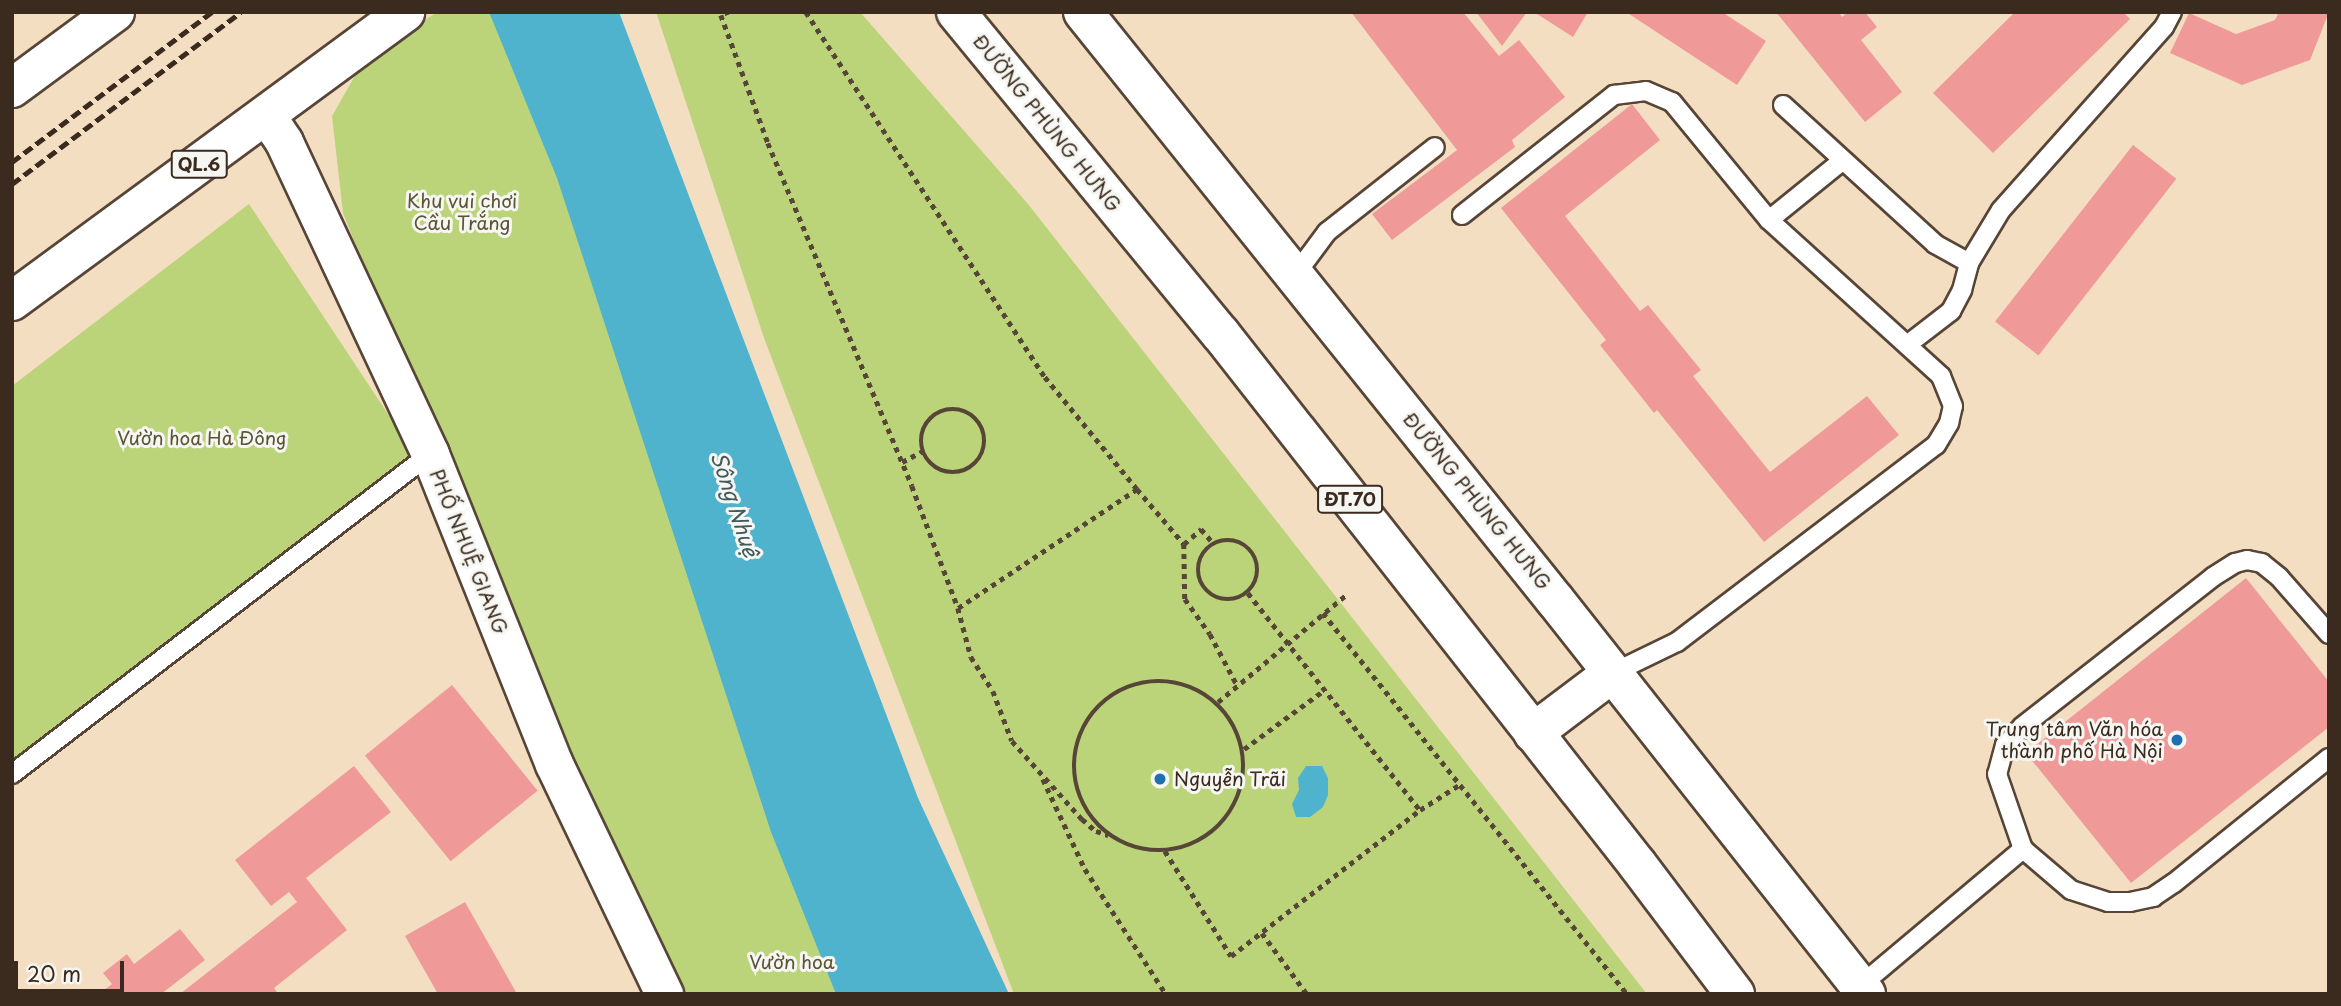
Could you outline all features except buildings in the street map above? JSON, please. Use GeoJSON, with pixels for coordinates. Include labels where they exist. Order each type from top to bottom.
{"type":"FeatureCollection","features":[{"type":"Feature","properties":{"kind":"main road"},"geometry":{"type":"LineString","coordinates":[[12,88],[115,12]]}},
{"type":"Feature","properties":{"kind":"main road","name":"ĐƯỜNG PHÙNG HƯNG"},"geometry":{"type":"LineString","coordinates":[[956,12],[1220,333],[1735,994]]}},
{"type":"Feature","properties":{"kind":"main road","name":"ĐƯỜNG PHÙNG HƯNG"},"geometry":{"type":"LineString","coordinates":[[1083,12],[1555,600],[1859,991]]}},
{"type":"Feature","properties":{"kind":"main road","name":"QL.6"},"geometry":{"type":"LineString","coordinates":[[12,301],[395,20]]}},
{"type":"Feature","properties":{"kind":"main road"},"geometry":{"type":"LineString","coordinates":[[1533,733],[1611,674]]}},
{"type":"Feature","properties":{"kind":"street","name":"PHỐ NHUỆ GIANG"},"geometry":{"type":"LineString","coordinates":[[266,115],[284,142],[430,454],[554,764],[664,994]]}},
{"type":"Feature","properties":{"kind":"lane"},"geometry":{"type":"LineString","coordinates":[[1907,345],[1951,311],[1962,290],[1969,263],[2001,210],[2164,27],[2172,12]]}},
{"type":"Feature","properties":{"kind":"lane"},"geometry":{"type":"LineString","coordinates":[[1462,215],[1614,95],[1646,91],[1672,102],[1769,220],[1941,376],[1953,406],[1949,423],[1936,445],[1677,642],[1611,674]]}},
{"type":"Feature","properties":{"kind":"lane"},"geometry":{"type":"LineString","coordinates":[[1783,105],[1935,244],[1969,263]]}},
{"type":"Feature","properties":{"kind":"lane"},"geometry":{"type":"LineString","coordinates":[[1295,275],[1327,232],[1435,147]]}},
{"type":"Feature","properties":{"kind":"lane"},"geometry":{"type":"LineString","coordinates":[[1769,220],[1843,160]]}},
{"type":"Feature","properties":{"kind":"lane"},"geometry":{"type":"LineString","coordinates":[[12,775],[430,454]]}},
{"type":"Feature","properties":{"kind":"lane"},"geometry":{"type":"LineString","coordinates":[[2329,634],[2279,577],[2262,563],[2247,560],[2235,563],[2213,577],[2022,727],[2005,745],[1997,774],[2023,849],[2071,890],[2108,902],[2153,897],[2329,758]]}},
{"type":"Feature","properties":{"kind":"lane"},"geometry":{"type":"LineString","coordinates":[[1859,991],[2023,849]]}},
{"type":"Feature","properties":{"kind":"path"},"geometry":{"type":"LineString","coordinates":[[729,12],[721,15],[768,143],[902,463],[958,608],[971,657],[993,691],[1012,741],[1096,831],[1135,848],[1165,851],[1194,845],[1219,828],[1237,804],[1245,776],[1244,749],[1235,724],[1218,702],[1195,688],[1169,681],[1142,682],[1117,691],[1096,708],[1081,730],[1074,756],[1076,786],[1087,812],[1108,835]]}},
{"type":"Feature","properties":{"kind":"path"},"geometry":{"type":"LineString","coordinates":[[806,12],[1045,377],[1184,544],[1185,599],[1210,634],[1237,685]]}},
{"type":"Feature","properties":{"kind":"path"},"geometry":{"type":"LineString","coordinates":[[962,410],[979,423],[984,433],[982,454],[967,469],[958,472],[938,469],[923,451],[921,436],[925,426],[940,411],[962,410]]}},
{"type":"Feature","properties":{"kind":"path"},"geometry":{"type":"LineString","coordinates":[[902,463],[923,451]]}},
{"type":"Feature","properties":{"kind":"path"},"geometry":{"type":"LineString","coordinates":[[958,608],[1137,489]]}},
{"type":"Feature","properties":{"kind":"path"},"geometry":{"type":"LineString","coordinates":[[1184,544],[1201,529],[1213,543]]}},
{"type":"Feature","properties":{"kind":"path"},"geometry":{"type":"LineString","coordinates":[[1236,541],[1252,551],[1259,569],[1258,578],[1248,593],[1236,600],[1215,598],[1200,583],[1198,562],[1213,543],[1236,541]]}},
{"type":"Feature","properties":{"kind":"path"},"geometry":{"type":"LineString","coordinates":[[1248,593],[1420,810]]}},
{"type":"Feature","properties":{"kind":"path"},"geometry":{"type":"LineString","coordinates":[[1218,702],[1347,594]]}},
{"type":"Feature","properties":{"kind":"path"},"geometry":{"type":"LineString","coordinates":[[1323,613],[1627,994]]}},
{"type":"Feature","properties":{"kind":"path"},"geometry":{"type":"LineString","coordinates":[[1244,749],[1323,691]]}},
{"type":"Feature","properties":{"kind":"path"},"geometry":{"type":"LineString","coordinates":[[1040,773],[1085,869],[1166,994]]}},
{"type":"Feature","properties":{"kind":"path"},"geometry":{"type":"LineString","coordinates":[[1165,851],[1231,956],[1420,810],[1459,785]]}},
{"type":"Feature","properties":{"kind":"path"},"geometry":{"type":"LineString","coordinates":[[1262,933],[1307,994]]}},
{"type":"Feature","properties":{"kind":"green space","name":"Khu vui chơi Cầu Trắng"},"geometry":{"type":"Polygon","coordinates":[[[437,12],[494,12],[566,173],[841,994],[671,994],[560,763],[343,213],[332,116],[364,60],[437,12]]]}},
{"type":"Feature","properties":{"kind":"green space"},"geometry":{"type":"Polygon","coordinates":[[[656,12],[860,12],[1028,204],[1647,994],[1014,994],[764,338],[656,12]]]}},
{"type":"Feature","properties":{"kind":"green space","name":"Vườn hoa Hà Đông"},"geometry":{"type":"Polygon","coordinates":[[[249,204],[425,470],[12,772],[12,386],[249,204]]]}},
{"type":"Feature","properties":{"kind":"water","name":"Sông Nhuệ"},"geometry":{"type":"Polygon","coordinates":[[[489,12],[619,12],[918,798],[1009,994],[836,994],[771,832],[557,178],[489,12]]]}},
{"type":"Feature","properties":{"kind":"water"},"geometry":{"type":"Polygon","coordinates":[[[1306,766],[1322,766],[1328,778],[1328,795],[1323,807],[1310,817],[1296,817],[1292,804],[1299,790],[1298,778],[1306,766]]]}},
{"type":"Feature","properties":{"kind":"railway"},"geometry":{"type":"LineString","coordinates":[[12,162],[212,12]]}},
{"type":"Feature","properties":{"kind":"railway"},"geometry":{"type":"LineString","coordinates":[[12,184],[241,12]]}},
{"type":"Feature","properties":{"kind":"place","name":"Trung tâm Văn hóa thành phố Hà Nội"},"geometry":{"type":"Point","coordinates":[2177,740]}},
{"type":"Feature","properties":{"kind":"place","name":"Nguyễn Trãi"},"geometry":{"type":"Point","coordinates":[1160,779]}},
{"type":"Feature","properties":{"kind":"park label","name":"Vườn hoa"},"geometry":{"type":"Point","coordinates":[792,962]}}]}
